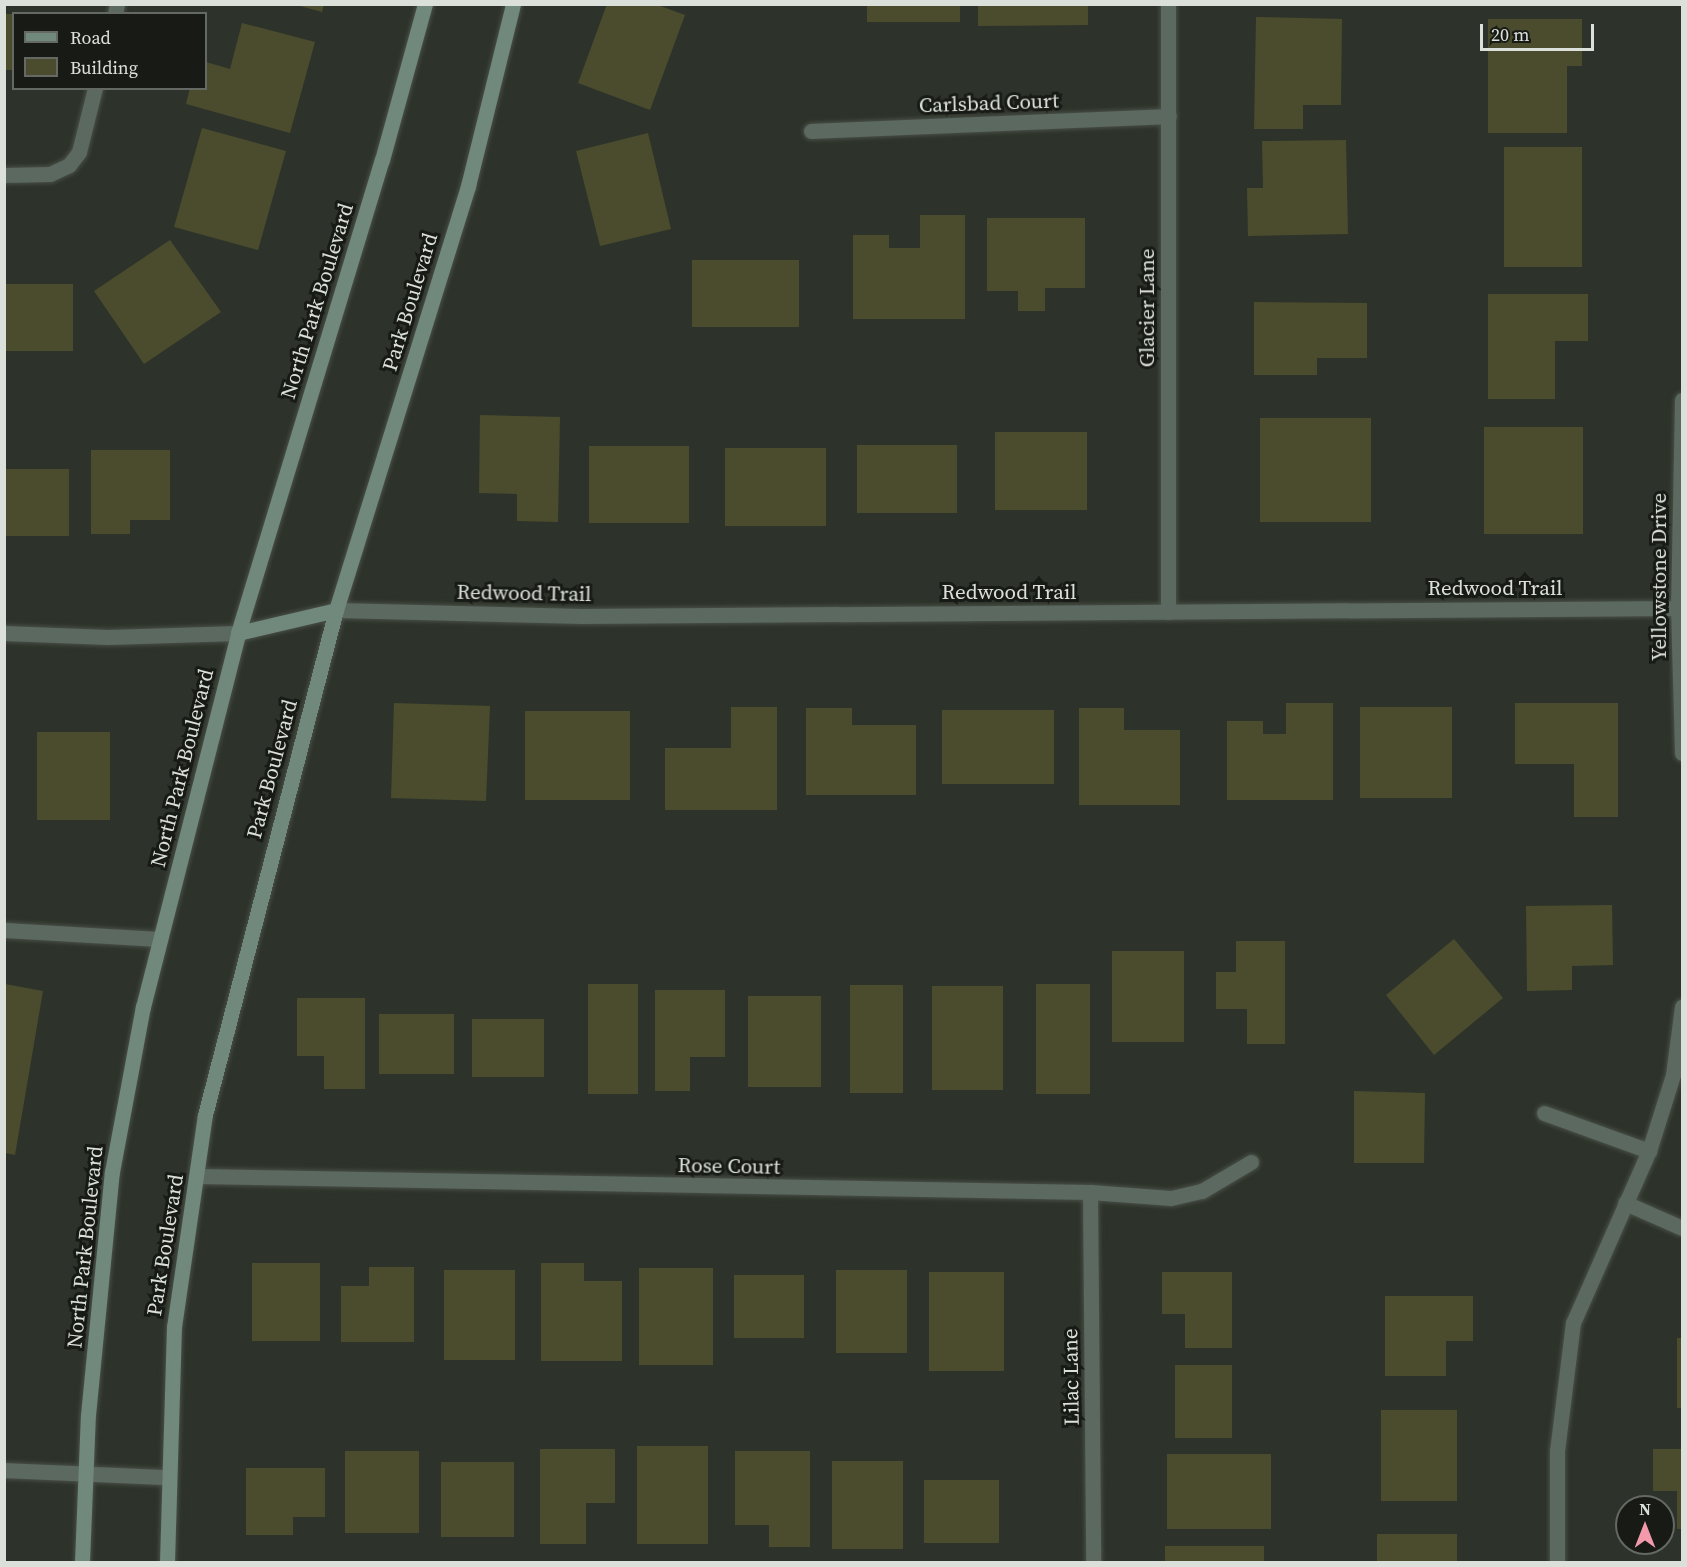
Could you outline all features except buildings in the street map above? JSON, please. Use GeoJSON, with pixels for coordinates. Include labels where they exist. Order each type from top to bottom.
{"type":"FeatureCollection","features":[{"type":"Feature","properties":{"kind":"main road","name":"North Park Boulevard"},"geometry":{"type":"LineString","coordinates":[[82,1563],[85,1474],[112,1172],[160,939],[238,633],[425,4]]}},
{"type":"Feature","properties":{"kind":"main road","name":"Park Boulevard"},"geometry":{"type":"LineString","coordinates":[[167,1563],[167,1477],[174,1327],[198,1176],[205,1115],[229,1010],[336,610],[468,186],[513,4]]}},
{"type":"Feature","properties":{"kind":"main road"},"geometry":{"type":"LineString","coordinates":[[238,633],[336,610]]}},
{"type":"Feature","properties":{"kind":"street","name":"Glacier Lane"},"geometry":{"type":"LineString","coordinates":[[1168,4],[1168,612]]}},
{"type":"Feature","properties":{"kind":"street"},"geometry":{"type":"LineString","coordinates":[[4,175],[50,174],[69,165],[79,152],[94,90]]}},
{"type":"Feature","properties":{"kind":"street","name":"Carlsbad Court"},"geometry":{"type":"LineString","coordinates":[[811,131],[1169,116]]}},
{"type":"Feature","properties":{"kind":"street","name":"Yellowstone Drive"},"geometry":{"type":"LineString","coordinates":[[1683,400],[1680,608],[1683,753]]}},
{"type":"Feature","properties":{"kind":"street","name":"Redwood Trail"},"geometry":{"type":"LineString","coordinates":[[336,610],[582,616],[1680,608]]}},
{"type":"Feature","properties":{"kind":"street"},"geometry":{"type":"LineString","coordinates":[[4,633],[238,633]]}},
{"type":"Feature","properties":{"kind":"street"},"geometry":{"type":"LineString","coordinates":[[4,930],[160,939]]}},
{"type":"Feature","properties":{"kind":"street"},"geometry":{"type":"LineString","coordinates":[[1557,1563],[1557,1451],[1573,1323],[1649,1151],[1673,1076],[1683,1007]]}},
{"type":"Feature","properties":{"kind":"street"},"geometry":{"type":"LineString","coordinates":[[1544,1113],[1649,1151]]}},
{"type":"Feature","properties":{"kind":"street","name":"Rose Court"},"geometry":{"type":"LineString","coordinates":[[198,1176],[1090,1192],[1171,1198],[1202,1191],[1251,1161]]}},
{"type":"Feature","properties":{"kind":"street","name":"Lilac Lane"},"geometry":{"type":"LineString","coordinates":[[1090,1192],[1093,1563]]}},
{"type":"Feature","properties":{"kind":"street"},"geometry":{"type":"LineString","coordinates":[[1625,1203],[1683,1228]]}},
{"type":"Feature","properties":{"kind":"street"},"geometry":{"type":"LineString","coordinates":[[4,1470],[167,1477]]}}]}
